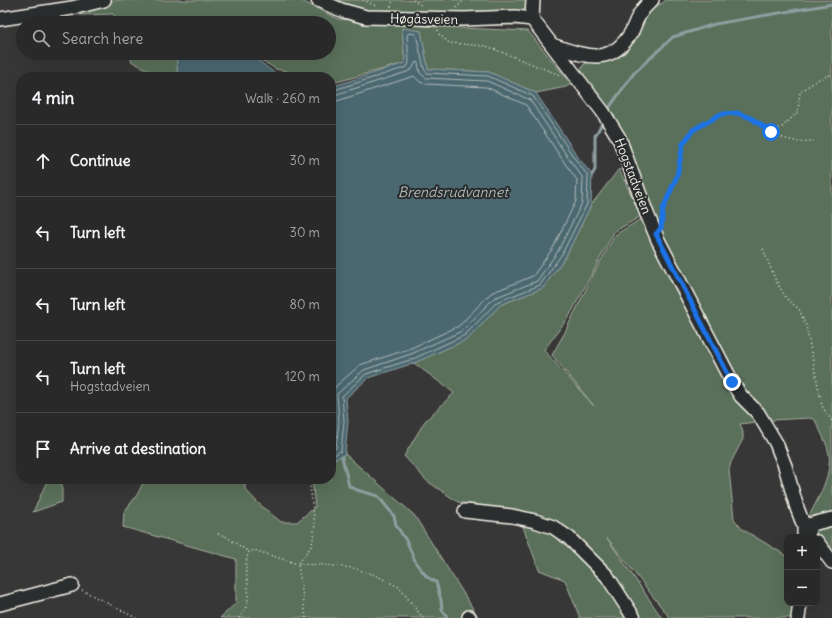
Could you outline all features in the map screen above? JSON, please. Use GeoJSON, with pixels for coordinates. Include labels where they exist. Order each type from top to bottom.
{"type":"FeatureCollection","features":[{"type":"Feature","properties":{"kind":"street"},"geometry":{"type":"LineString","coordinates":[[20,16],[72,8],[104,0]]}},
{"type":"Feature","properties":{"kind":"street","name":"Høgåsveien"},"geometry":{"type":"LineString","coordinates":[[318,0],[341,10],[366,17],[434,19],[515,17],[532,20]]}},
{"type":"Feature","properties":{"kind":"street"},"geometry":{"type":"LineString","coordinates":[[532,0],[532,20]]}},
{"type":"Feature","properties":{"kind":"street"},"geometry":{"type":"LineString","coordinates":[[552,46],[589,57],[607,54],[623,44],[632,31],[641,12],[652,0]]}},
{"type":"Feature","properties":{"kind":"street"},"geometry":{"type":"LineString","coordinates":[[0,19],[16,17]]}},
{"type":"Feature","properties":{"kind":"street","name":"Hogstadveien"},"geometry":{"type":"LineString","coordinates":[[532,20],[611,123],[619,138],[647,214],[656,234],[732,382],[741,396],[758,413],[776,443],[785,466],[804,531]]}},
{"type":"Feature","properties":{"kind":"street"},"geometry":{"type":"LineString","coordinates":[[465,511],[512,516],[553,527],[569,538],[607,576],[634,618]]}},
{"type":"Feature","properties":{"kind":"street"},"geometry":{"type":"LineString","coordinates":[[804,531],[832,519]]}},
{"type":"Feature","properties":{"kind":"street"},"geometry":{"type":"LineString","coordinates":[[820,546],[832,562]]}},
{"type":"Feature","properties":{"kind":"street"},"geometry":{"type":"LineString","coordinates":[[0,604],[72,585]]}},
{"type":"Feature","properties":{"kind":"street"},"geometry":{"type":"LineString","coordinates":[[798,618],[800,606]]}},
{"type":"Feature","properties":{"kind":"path"},"geometry":{"type":"LineString","coordinates":[[413,0],[422,7]]}},
{"type":"Feature","properties":{"kind":"path"},"geometry":{"type":"LineString","coordinates":[[434,19],[439,34],[449,43],[486,46],[579,82]]}},
{"type":"Feature","properties":{"kind":"path"},"geometry":{"type":"LineString","coordinates":[[771,132],[782,127],[798,112],[800,92],[832,74]]}},
{"type":"Feature","properties":{"kind":"path"},"geometry":{"type":"LineString","coordinates":[[656,234],[661,228],[663,209],[677,176],[683,144],[693,130],[721,114],[738,113],[751,118],[779,137],[799,142],[814,141]]}},
{"type":"Feature","properties":{"kind":"path"},"geometry":{"type":"LineString","coordinates":[[763,249],[775,279],[786,298],[798,310],[806,326],[822,406],[832,421]]}},
{"type":"Feature","properties":{"kind":"path"},"geometry":{"type":"LineString","coordinates":[[306,618],[298,564],[312,544],[315,525],[310,484]]}},
{"type":"Feature","properties":{"kind":"path"},"geometry":{"type":"LineString","coordinates":[[218,534],[225,536],[249,552]]}},
{"type":"Feature","properties":{"kind":"path"},"geometry":{"type":"LineString","coordinates":[[249,552],[254,550],[298,564],[354,568],[375,576],[399,588],[423,618]]}},
{"type":"Feature","properties":{"kind":"path"},"geometry":{"type":"LineString","coordinates":[[239,618],[244,613],[248,605],[249,593],[247,556],[249,552]]}},
{"type":"Feature","properties":{"kind":"path"},"geometry":{"type":"LineString","coordinates":[[72,585],[136,618]]}},
{"type":"Feature","properties":{"kind":"green space"},"geometry":{"type":"Polygon","coordinates":[[[87,0],[300,0],[332,16],[114,16],[113,14],[80,15],[87,0]]]}},
{"type":"Feature","properties":{"kind":"green space"},"geometry":{"type":"Polygon","coordinates":[[[308,0],[532,0],[532,25],[432,24],[329,10],[308,0]]]}},
{"type":"Feature","properties":{"kind":"green space"},"geometry":{"type":"Polygon","coordinates":[[[666,0],[832,0],[832,565],[820,543],[820,534],[809,534],[804,525],[822,491],[828,472],[829,463],[827,446],[815,420],[810,418],[771,420],[740,424],[743,432],[743,439],[731,462],[729,470],[734,519],[742,529],[784,554],[784,606],[799,606],[797,618],[670,618],[607,538],[662,618],[580,618],[565,580],[539,570],[518,513],[458,502],[427,481],[404,456],[425,421],[454,393],[414,363],[468,339],[500,305],[543,288],[566,256],[591,205],[619,169],[641,216],[614,232],[570,315],[544,350],[594,406],[552,355],[615,235],[644,217],[630,145],[590,88],[581,70],[583,65],[633,41],[654,4],[661,4],[666,0]]]}},
{"type":"Feature","properties":{"kind":"green space"},"geometry":{"type":"Polygon","coordinates":[[[336,18],[437,27],[528,31],[571,84],[566,87],[536,93],[489,72],[428,69],[421,31],[402,29],[405,63],[336,82],[336,72],[288,72],[276,69],[261,60],[336,60],[336,18]]]}},
{"type":"Feature","properties":{"kind":"green space"},"geometry":{"type":"Polygon","coordinates":[[[177,60],[178,72],[151,72],[131,61],[177,60]]]}},
{"type":"Feature","properties":{"kind":"green space"},"geometry":{"type":"Polygon","coordinates":[[[345,454],[414,515],[479,618],[220,618],[236,603],[236,559],[123,527],[124,512],[137,495],[142,484],[245,484],[245,489],[258,503],[281,522],[297,522],[315,507],[313,484],[336,484],[336,458],[345,454]]]}},
{"type":"Feature","properties":{"kind":"green space"},"geometry":{"type":"Polygon","coordinates":[[[46,484],[62,484],[62,502],[33,512],[46,484]]]}},
{"type":"Feature","properties":{"kind":"water","name":"Brendsrudvannet"},"geometry":{"type":"Polygon","coordinates":[[[402,28],[421,31],[428,69],[489,72],[536,93],[578,157],[592,175],[591,205],[566,256],[543,288],[500,305],[468,339],[414,363],[368,378],[346,398],[348,421],[345,454],[336,458],[336,85],[405,63],[402,28]]]}},
{"type":"Feature","properties":{"kind":"water"},"geometry":{"type":"Polygon","coordinates":[[[177,60],[257,60],[273,72],[178,72],[177,60]]]}},
{"type":"Feature","properties":{"kind":"waterway"},"geometry":{"type":"LineString","coordinates":[[608,111],[634,73],[673,37],[715,24],[832,4]]}},
{"type":"Feature","properties":{"kind":"waterway"},"geometry":{"type":"LineString","coordinates":[[592,175],[595,170],[595,136],[604,120]]}},
{"type":"Feature","properties":{"kind":"waterway"},"geometry":{"type":"LineString","coordinates":[[342,457],[349,486],[378,496],[394,516],[396,525],[407,542],[416,563],[427,577],[436,582],[442,610],[447,618]]}},
{"type":"Feature","properties":{"kind":"route"},"geometry":{"type":"LineString","coordinates":[[732,382],[656,234],[661,228],[663,209],[677,176],[683,144],[693,130],[721,114],[738,113],[751,118],[771,132]]}}]}
